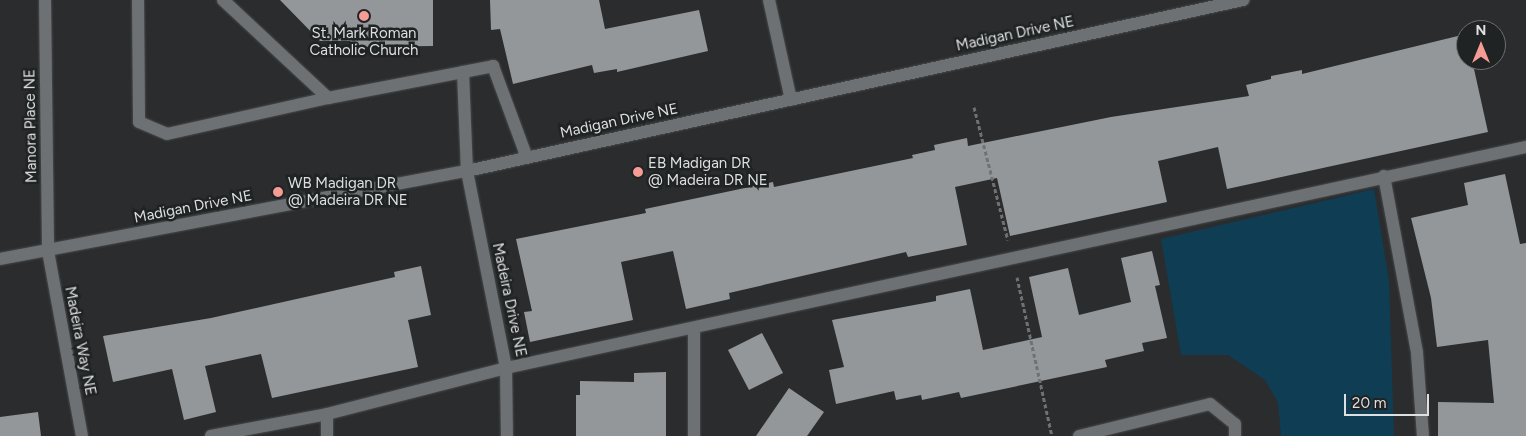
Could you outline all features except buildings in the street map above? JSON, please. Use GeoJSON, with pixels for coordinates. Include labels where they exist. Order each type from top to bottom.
{"type":"FeatureCollection","features":[{"type":"Feature","properties":{"kind":"street","name":"Manora Place NE"},"geometry":{"type":"LineString","coordinates":[[46,0],[48,251]]}},
{"type":"Feature","properties":{"kind":"street"},"geometry":{"type":"LineString","coordinates":[[138,0],[139,122],[166,134],[328,98],[493,66],[528,158]]}},
{"type":"Feature","properties":{"kind":"street"},"geometry":{"type":"LineString","coordinates":[[223,0],[328,98]]}},
{"type":"Feature","properties":{"kind":"street"},"geometry":{"type":"LineString","coordinates":[[769,0],[792,100]]}},
{"type":"Feature","properties":{"kind":"street","name":"Madigan Drive NE"},"geometry":{"type":"LineString","coordinates":[[0,258],[48,251],[467,171],[1243,0]]}},
{"type":"Feature","properties":{"kind":"street","name":"Madeira Drive NE"},"geometry":{"type":"LineString","coordinates":[[463,72],[467,171],[506,368],[507,436]]}},
{"type":"Feature","properties":{"kind":"street"},"geometry":{"type":"LineString","coordinates":[[211,436],[327,414],[506,368],[694,330],[1384,176],[1526,147]]}},
{"type":"Feature","properties":{"kind":"street"},"geometry":{"type":"LineString","coordinates":[[1384,176],[1417,353],[1423,436]]}},
{"type":"Feature","properties":{"kind":"street","name":"Madeira Way NE"},"geometry":{"type":"LineString","coordinates":[[48,251],[82,436]]}},
{"type":"Feature","properties":{"kind":"street"},"geometry":{"type":"LineString","coordinates":[[694,330],[694,436]]}},
{"type":"Feature","properties":{"kind":"street"},"geometry":{"type":"LineString","coordinates":[[1078,436],[1210,404],[1235,424],[1235,436]]}},
{"type":"Feature","properties":{"kind":"street"},"geometry":{"type":"LineString","coordinates":[[327,414],[327,436]]}},
{"type":"Feature","properties":{"kind":"shaded area"},"geometry":{"type":"Polygon","coordinates":[[[1374,189],[1389,281],[1394,436],[1281,436],[1278,403],[1265,380],[1228,355],[1181,355],[1161,239],[1374,189]]]}},
{"type":"Feature","properties":{"kind":"place","name":"St. Mark Roman Catholic Church"},"geometry":{"type":"Point","coordinates":[364,16]}},
{"type":"Feature","properties":{"kind":"place","name":"EB Madigan DR @ Madeira DR NE"},"geometry":{"type":"Point","coordinates":[638,172]}},
{"type":"Feature","properties":{"kind":"place","name":"WB Madigan DR @ Madeira DR NE"},"geometry":{"type":"Point","coordinates":[278,192]}}]}
